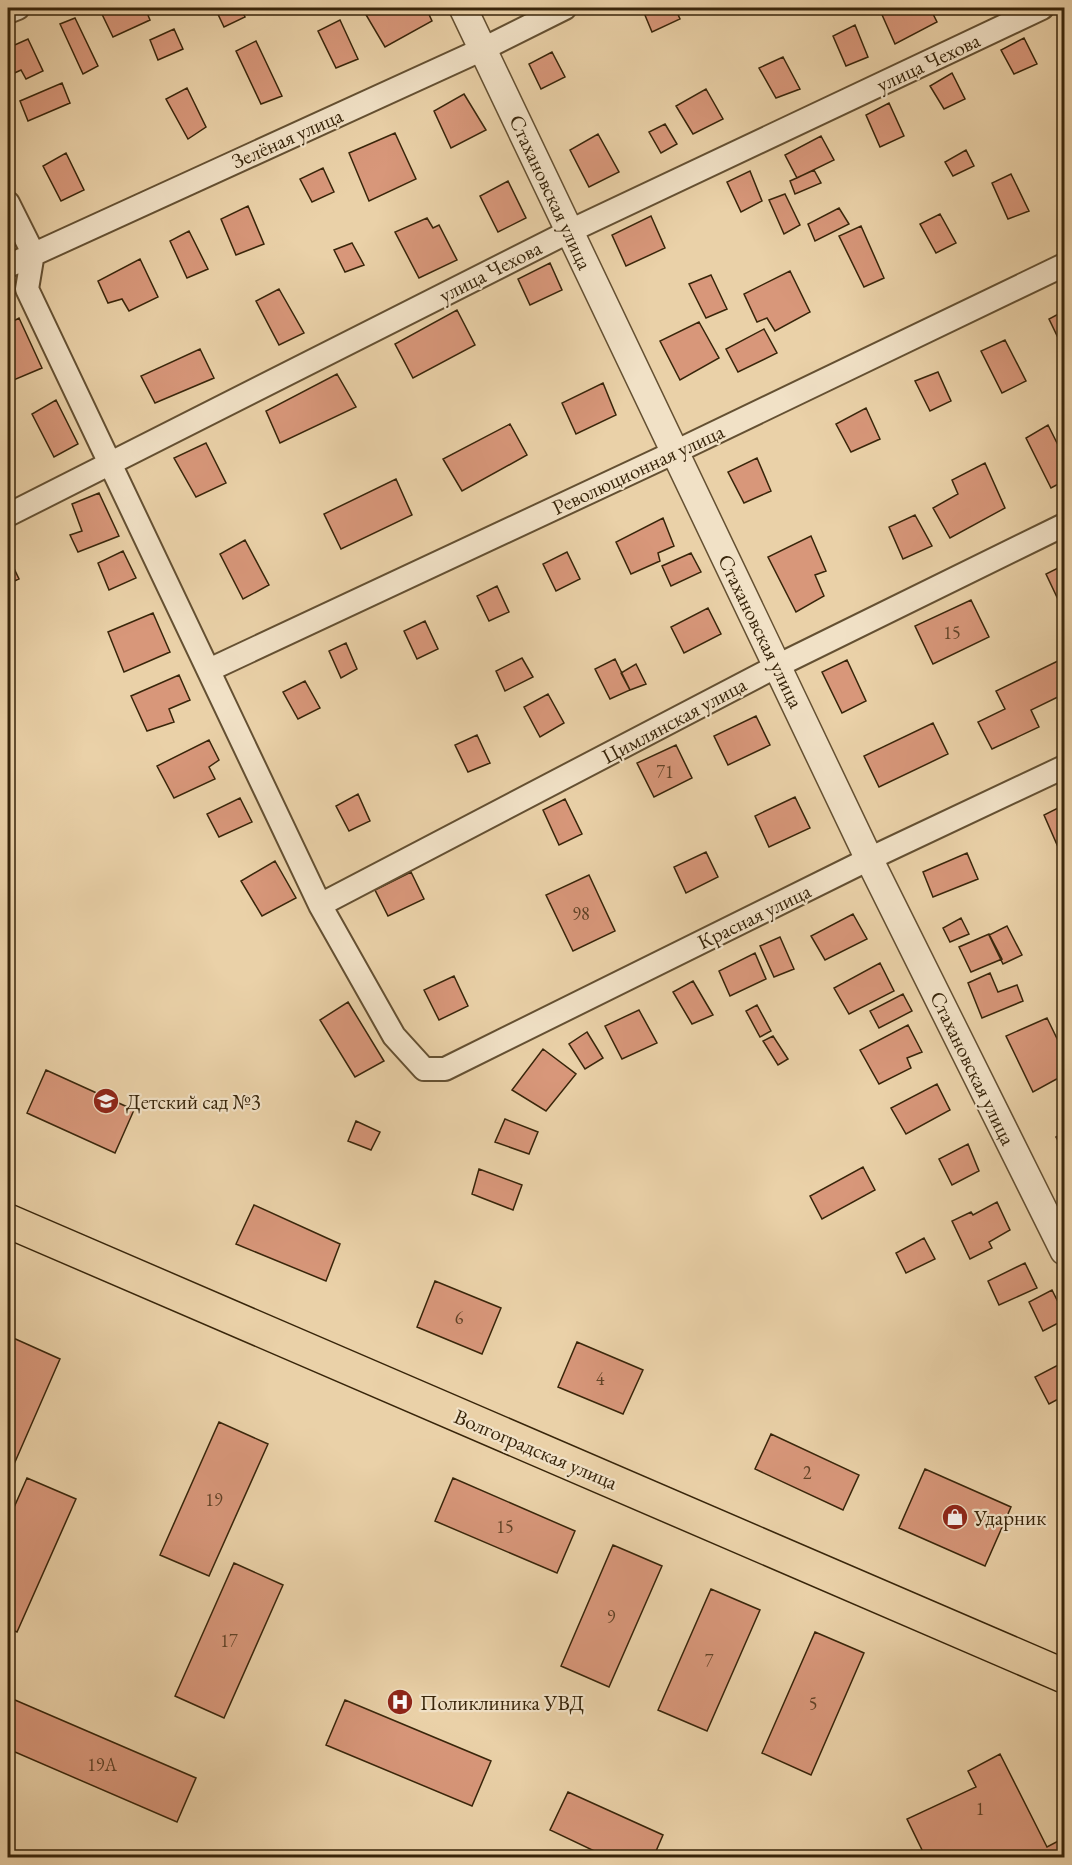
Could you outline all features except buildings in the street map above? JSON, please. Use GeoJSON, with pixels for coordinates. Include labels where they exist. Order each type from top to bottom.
{"type":"FeatureCollection","features":[{"type":"Feature","properties":{"kind":"main road","name":"Волгоградская улица"},"geometry":{"type":"LineString","coordinates":[[8,1221],[1065,1676]]}},
{"type":"Feature","properties":{"kind":"street"},"geometry":{"type":"LineString","coordinates":[[8,12],[18,8]]}},
{"type":"Feature","properties":{"kind":"street","name":"Стахановская улица"},"geometry":{"type":"LineString","coordinates":[[463,8],[869,859],[1065,1251]]}},
{"type":"Feature","properties":{"kind":"street","name":"Зелёная улица"},"geometry":{"type":"LineString","coordinates":[[8,266],[483,49],[565,8]]}},
{"type":"Feature","properties":{"kind":"street","name":"улица Чехова"},"geometry":{"type":"LineString","coordinates":[[8,515],[570,231],[1042,8]]}},
{"type":"Feature","properties":{"kind":"street"},"geometry":{"type":"LineString","coordinates":[[8,203],[33,253],[27,289],[107,463],[209,670],[320,905]]}},
{"type":"Feature","properties":{"kind":"street","name":"Революционная улица"},"geometry":{"type":"LineString","coordinates":[[209,670],[675,452],[1065,265]]}},
{"type":"Feature","properties":{"kind":"street","name":"Цимлянская улица"},"geometry":{"type":"LineString","coordinates":[[320,905],[777,666],[1065,525]]}},
{"type":"Feature","properties":{"kind":"street","name":"Красная улица"},"geometry":{"type":"LineString","coordinates":[[320,905],[394,1036],[424,1069],[445,1069],[869,859],[1065,767]]}},
{"type":"Feature","properties":{"kind":"place","name":"Детский сад №3"},"geometry":{"type":"Point","coordinates":[106,1101]}},
{"type":"Feature","properties":{"kind":"place","name":"Ударник"},"geometry":{"type":"Point","coordinates":[955,1517]}},
{"type":"Feature","properties":{"kind":"place","name":"Поликлиника УВД"},"geometry":{"type":"Point","coordinates":[400,1702]}}]}
